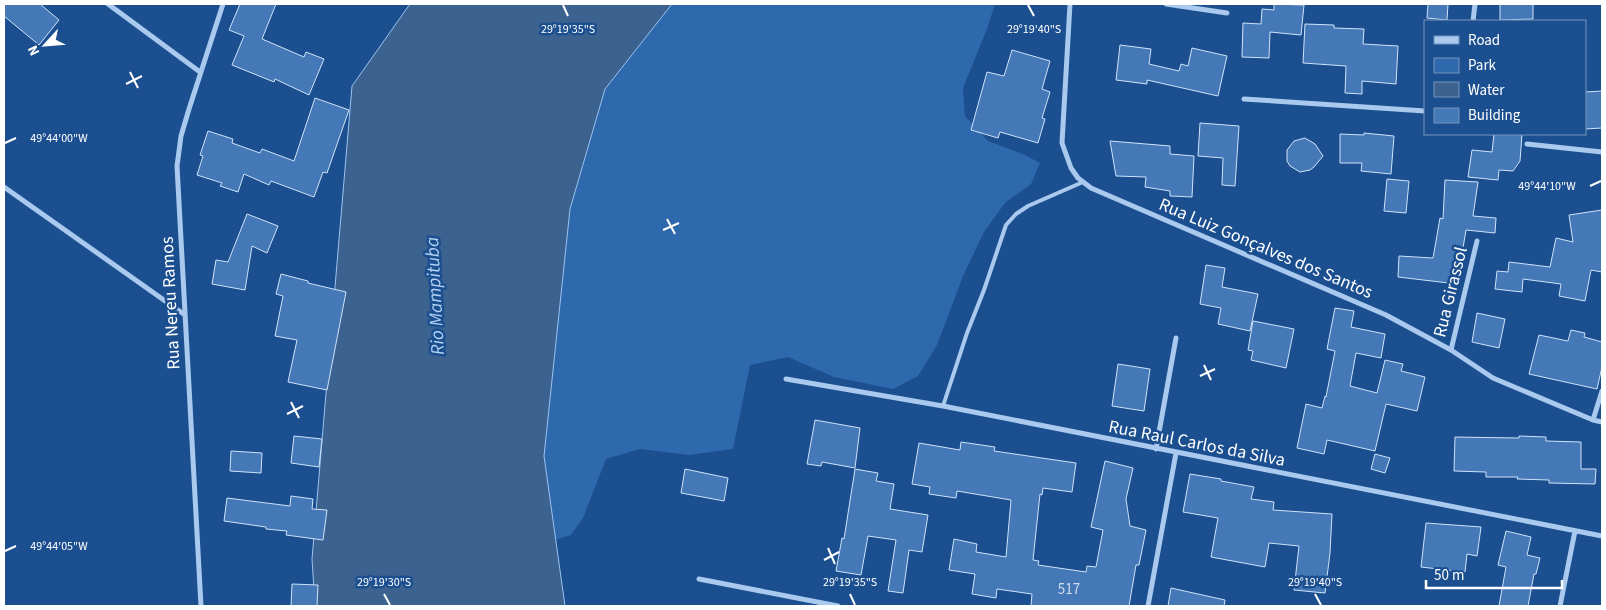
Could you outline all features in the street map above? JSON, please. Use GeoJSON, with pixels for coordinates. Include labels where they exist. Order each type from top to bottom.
{"type":"FeatureCollection","features":[{"type":"Feature","properties":{"kind":"street"},"geometry":{"type":"LineString","coordinates":[[108,4],[200,72]]}},
{"type":"Feature","properties":{"kind":"street","name":"Rua Nereu Ramos"},"geometry":{"type":"LineString","coordinates":[[201,606],[178,166],[181,136],[223,4]]}},
{"type":"Feature","properties":{"kind":"street","name":"Rua Luiz Gonçalves dos Santos"},"geometry":{"type":"LineString","coordinates":[[1070,4],[1062,143],[1071,168],[1083,182],[1091,188],[1386,315],[1451,350],[1493,378],[1593,420],[1602,422]]}},
{"type":"Feature","properties":{"kind":"street"},"geometry":{"type":"LineString","coordinates":[[1166,4],[1228,13]]}},
{"type":"Feature","properties":{"kind":"street"},"geometry":{"type":"LineString","coordinates":[[1473,20],[1475,4]]}},
{"type":"Feature","properties":{"kind":"street"},"geometry":{"type":"LineString","coordinates":[[1244,99],[1424,111]]}},
{"type":"Feature","properties":{"kind":"street"},"geometry":{"type":"LineString","coordinates":[[1527,144],[1602,152]]}},
{"type":"Feature","properties":{"kind":"street"},"geometry":{"type":"LineString","coordinates":[[4,187],[185,315]]}},
{"type":"Feature","properties":{"kind":"street","name":"Rua Girassol"},"geometry":{"type":"LineString","coordinates":[[1451,350],[1477,241]]}},
{"type":"Feature","properties":{"kind":"street"},"geometry":{"type":"LineString","coordinates":[[1156,449],[1176,338]]}},
{"type":"Feature","properties":{"kind":"street","name":"Rua Raul Carlos da Silva"},"geometry":{"type":"LineString","coordinates":[[786,379],[943,406],[1602,536]]}},
{"type":"Feature","properties":{"kind":"street"},"geometry":{"type":"LineString","coordinates":[[1593,420],[1602,392]]}},
{"type":"Feature","properties":{"kind":"street"},"geometry":{"type":"LineString","coordinates":[[1148,606],[1176,453]]}},
{"type":"Feature","properties":{"kind":"street"},"geometry":{"type":"LineString","coordinates":[[1560,606],[1575,531]]}},
{"type":"Feature","properties":{"kind":"street"},"geometry":{"type":"LineString","coordinates":[[699,580],[838,606]]}},
{"type":"Feature","properties":{"kind":"lane"},"geometry":{"type":"LineString","coordinates":[[943,406],[1006,225],[1016,214],[1028,206],[1083,182]]}},
{"type":"Feature","properties":{"kind":"green space"},"geometry":{"type":"Polygon","coordinates":[[[672,4],[995,4],[963,88],[965,116],[988,141],[1023,154],[1040,163],[1031,184],[1005,203],[984,232],[963,276],[937,345],[918,376],[893,389],[834,377],[788,357],[750,365],[733,449],[689,455],[640,449],[606,459],[583,518],[571,535],[555,540],[544,456],[570,209],[605,89],[672,4]]]}},
{"type":"Feature","properties":{"kind":"water","name":"Rio Mampituba"},"geometry":{"type":"Polygon","coordinates":[[[410,4],[672,4],[605,89],[570,209],[544,456],[565,606],[315,606],[312,559],[352,86],[410,4]]]}},
{"type":"Feature","properties":{"kind":"building"},"geometry":{"type":"Polygon","coordinates":[[[4,4],[40,4],[59,20],[39,45],[4,16],[4,4]]]}},
{"type":"Feature","properties":{"kind":"building"},"geometry":{"type":"Polygon","coordinates":[[[240,4],[276,4],[262,39],[304,57],[306,52],[324,59],[309,95],[275,79],[274,82],[232,65],[244,36],[229,30],[240,4]]]}},
{"type":"Feature","properties":{"kind":"building"},"geometry":{"type":"Polygon","coordinates":[[[1274,4],[1304,5],[1301,35],[1270,32],[1269,58],[1242,57],[1243,23],[1261,24],[1262,9],[1274,10],[1274,4]]]}},
{"type":"Feature","properties":{"kind":"building"},"geometry":{"type":"Polygon","coordinates":[[[1428,4],[1448,4],[1447,20],[1427,18],[1428,4]]]}},
{"type":"Feature","properties":{"kind":"building"},"geometry":{"type":"Polygon","coordinates":[[[1500,4],[1533,4],[1533,19],[1500,20],[1500,4]]]}},
{"type":"Feature","properties":{"kind":"building"},"geometry":{"type":"Polygon","coordinates":[[[1305,24],[1334,25],[1334,28],[1364,29],[1363,44],[1398,46],[1396,84],[1362,81],[1362,94],[1345,93],[1346,66],[1303,63],[1305,24]]]}},
{"type":"Feature","properties":{"kind":"building"},"geometry":{"type":"Polygon","coordinates":[[[1120,45],[1151,49],[1149,64],[1179,71],[1181,64],[1188,66],[1192,48],[1227,56],[1218,96],[1147,80],[1147,84],[1116,80],[1120,45]]]}},
{"type":"Feature","properties":{"kind":"building"},"geometry":{"type":"Polygon","coordinates":[[[1012,50],[1050,61],[1042,89],[1050,92],[1042,118],[1045,119],[1038,143],[1000,132],[998,138],[971,130],[987,72],[1004,76],[1012,50]]]}},
{"type":"Feature","properties":{"kind":"building"},"geometry":{"type":"Polygon","coordinates":[[[1602,91],[1602,128],[1586,129],[1586,92],[1602,91]]]}},
{"type":"Feature","properties":{"kind":"building"},"geometry":{"type":"Polygon","coordinates":[[[315,98],[349,110],[327,173],[323,172],[314,197],[271,181],[269,185],[244,174],[238,192],[220,186],[222,183],[197,175],[203,156],[200,155],[208,131],[233,139],[232,143],[260,153],[262,149],[294,161],[315,98]]]}},
{"type":"Feature","properties":{"kind":"building"},"geometry":{"type":"Polygon","coordinates":[[[1200,123],[1239,126],[1235,186],[1222,185],[1223,158],[1198,156],[1200,123]]]}},
{"type":"Feature","properties":{"kind":"building"},"geometry":{"type":"Polygon","coordinates":[[[1364,133],[1394,136],[1391,174],[1361,171],[1362,163],[1340,163],[1340,134],[1364,135],[1364,133]]]}},
{"type":"Feature","properties":{"kind":"building"},"geometry":{"type":"Polygon","coordinates":[[[1494,135],[1522,135],[1520,161],[1513,171],[1499,170],[1498,180],[1468,177],[1472,150],[1492,152],[1494,135]]]}},
{"type":"Feature","properties":{"kind":"building"},"geometry":{"type":"Polygon","coordinates":[[[1305,138],[1315,144],[1323,156],[1310,170],[1300,172],[1290,166],[1287,161],[1287,150],[1294,141],[1305,138]]]}},
{"type":"Feature","properties":{"kind":"building"},"geometry":{"type":"Polygon","coordinates":[[[1110,141],[1170,146],[1170,154],[1194,156],[1192,197],[1170,196],[1170,191],[1145,187],[1146,177],[1116,176],[1110,141]]]}},
{"type":"Feature","properties":{"kind":"building"},"geometry":{"type":"Polygon","coordinates":[[[1387,179],[1409,181],[1406,213],[1384,211],[1387,179]]]}},
{"type":"Feature","properties":{"kind":"building"},"geometry":{"type":"Polygon","coordinates":[[[1445,180],[1478,182],[1473,216],[1496,218],[1495,233],[1466,230],[1457,284],[1398,277],[1399,256],[1433,258],[1440,218],[1443,219],[1445,180]]]}},
{"type":"Feature","properties":{"kind":"building"},"geometry":{"type":"Polygon","coordinates":[[[1602,210],[1602,272],[1591,270],[1585,301],[1559,296],[1561,284],[1523,279],[1522,292],[1495,289],[1497,271],[1508,272],[1509,262],[1550,267],[1556,238],[1573,242],[1569,215],[1602,210]]]}},
{"type":"Feature","properties":{"kind":"building"},"geometry":{"type":"Polygon","coordinates":[[[247,214],[278,226],[267,253],[252,246],[245,290],[212,284],[216,260],[228,262],[247,214]]]}},
{"type":"Feature","properties":{"kind":"building"},"geometry":{"type":"Polygon","coordinates":[[[1206,265],[1225,268],[1222,287],[1258,294],[1250,331],[1218,324],[1221,308],[1200,304],[1206,265]]]}},
{"type":"Feature","properties":{"kind":"building"},"geometry":{"type":"Polygon","coordinates":[[[281,274],[346,292],[327,390],[288,382],[297,340],[275,336],[283,296],[276,294],[281,274]]]}},
{"type":"Feature","properties":{"kind":"building"},"geometry":{"type":"Polygon","coordinates":[[[1335,308],[1354,311],[1351,327],[1385,334],[1381,358],[1356,353],[1350,386],[1377,393],[1385,360],[1403,364],[1401,371],[1425,377],[1417,411],[1386,404],[1375,451],[1327,440],[1324,454],[1297,448],[1306,404],[1322,408],[1326,397],[1335,351],[1327,349],[1335,308]]]}},
{"type":"Feature","properties":{"kind":"building"},"geometry":{"type":"Polygon","coordinates":[[[1477,313],[1505,319],[1499,348],[1472,342],[1477,313]]]}},
{"type":"Feature","properties":{"kind":"building"},"geometry":{"type":"Polygon","coordinates":[[[1253,321],[1294,329],[1286,368],[1251,360],[1253,351],[1248,350],[1253,321]]]}},
{"type":"Feature","properties":{"kind":"building"},"geometry":{"type":"Polygon","coordinates":[[[1571,330],[1585,333],[1584,337],[1602,342],[1602,367],[1597,389],[1529,374],[1539,335],[1568,341],[1571,330]]]}},
{"type":"Feature","properties":{"kind":"building"},"geometry":{"type":"Polygon","coordinates":[[[1118,364],[1150,369],[1144,411],[1112,406],[1118,364]]]}},
{"type":"Feature","properties":{"kind":"building"},"geometry":{"type":"Polygon","coordinates":[[[815,420],[860,428],[855,468],[822,462],[821,466],[807,464],[815,420]]]}},
{"type":"Feature","properties":{"kind":"building"},"geometry":{"type":"Polygon","coordinates":[[[294,436],[322,439],[319,467],[291,463],[294,436]]]}},
{"type":"Feature","properties":{"kind":"building"},"geometry":{"type":"Polygon","coordinates":[[[1519,436],[1546,437],[1546,441],[1581,442],[1581,469],[1596,469],[1595,484],[1549,483],[1549,480],[1517,479],[1518,477],[1486,477],[1486,472],[1454,471],[1455,437],[1519,438],[1519,436]]]}},
{"type":"Feature","properties":{"kind":"building"},"geometry":{"type":"Polygon","coordinates":[[[961,442],[995,447],[994,451],[1076,463],[1072,492],[1043,488],[1042,495],[1040,494],[1033,560],[1039,561],[1038,565],[1086,572],[1087,566],[1096,567],[1103,530],[1091,527],[1105,461],[1133,468],[1126,499],[1130,526],[1146,530],[1139,565],[1136,565],[1129,606],[1031,606],[1032,594],[997,589],[996,598],[972,594],[975,574],[949,570],[954,539],[977,544],[976,552],[1006,557],[1011,500],[957,491],[956,498],[929,494],[930,487],[912,484],[919,443],[960,450],[961,442]]]}},
{"type":"Feature","properties":{"kind":"building"},"geometry":{"type":"Polygon","coordinates":[[[231,451],[262,453],[261,473],[230,471],[231,451]]]}},
{"type":"Feature","properties":{"kind":"building"},"geometry":{"type":"Polygon","coordinates":[[[1375,454],[1390,458],[1385,473],[1371,469],[1375,454]]]}},
{"type":"Feature","properties":{"kind":"building"},"geometry":{"type":"Polygon","coordinates":[[[685,469],[728,478],[724,501],[681,493],[685,469]]]}},
{"type":"Feature","properties":{"kind":"building"},"geometry":{"type":"Polygon","coordinates":[[[855,469],[878,473],[876,481],[894,484],[890,509],[928,515],[922,552],[909,550],[903,593],[888,591],[896,540],[868,536],[861,575],[836,571],[842,538],[844,539],[855,469]]]}},
{"type":"Feature","properties":{"kind":"building"},"geometry":{"type":"Polygon","coordinates":[[[1190,474],[1254,487],[1251,499],[1274,502],[1273,510],[1332,514],[1325,593],[1294,590],[1299,546],[1269,543],[1265,567],[1211,557],[1218,518],[1183,512],[1190,474]]]}},
{"type":"Feature","properties":{"kind":"building"},"geometry":{"type":"Polygon","coordinates":[[[291,496],[313,499],[312,509],[327,510],[323,540],[286,535],[287,531],[224,521],[227,498],[290,506],[291,496]]]}},
{"type":"Feature","properties":{"kind":"building"},"geometry":{"type":"Polygon","coordinates":[[[1426,523],[1481,527],[1477,556],[1467,554],[1465,572],[1421,567],[1426,523]]]}},
{"type":"Feature","properties":{"kind":"building"},"geometry":{"type":"Polygon","coordinates":[[[1506,531],[1531,537],[1527,555],[1540,558],[1536,574],[1534,574],[1528,606],[1499,606],[1506,567],[1498,565],[1506,531]]]}},
{"type":"Feature","properties":{"kind":"building"},"geometry":{"type":"Polygon","coordinates":[[[292,584],[318,585],[317,606],[291,606],[292,584]]]}},
{"type":"Feature","properties":{"kind":"building"},"geometry":{"type":"Polygon","coordinates":[[[1171,588],[1225,600],[1224,606],[1168,606],[1171,588]]]}}]}
